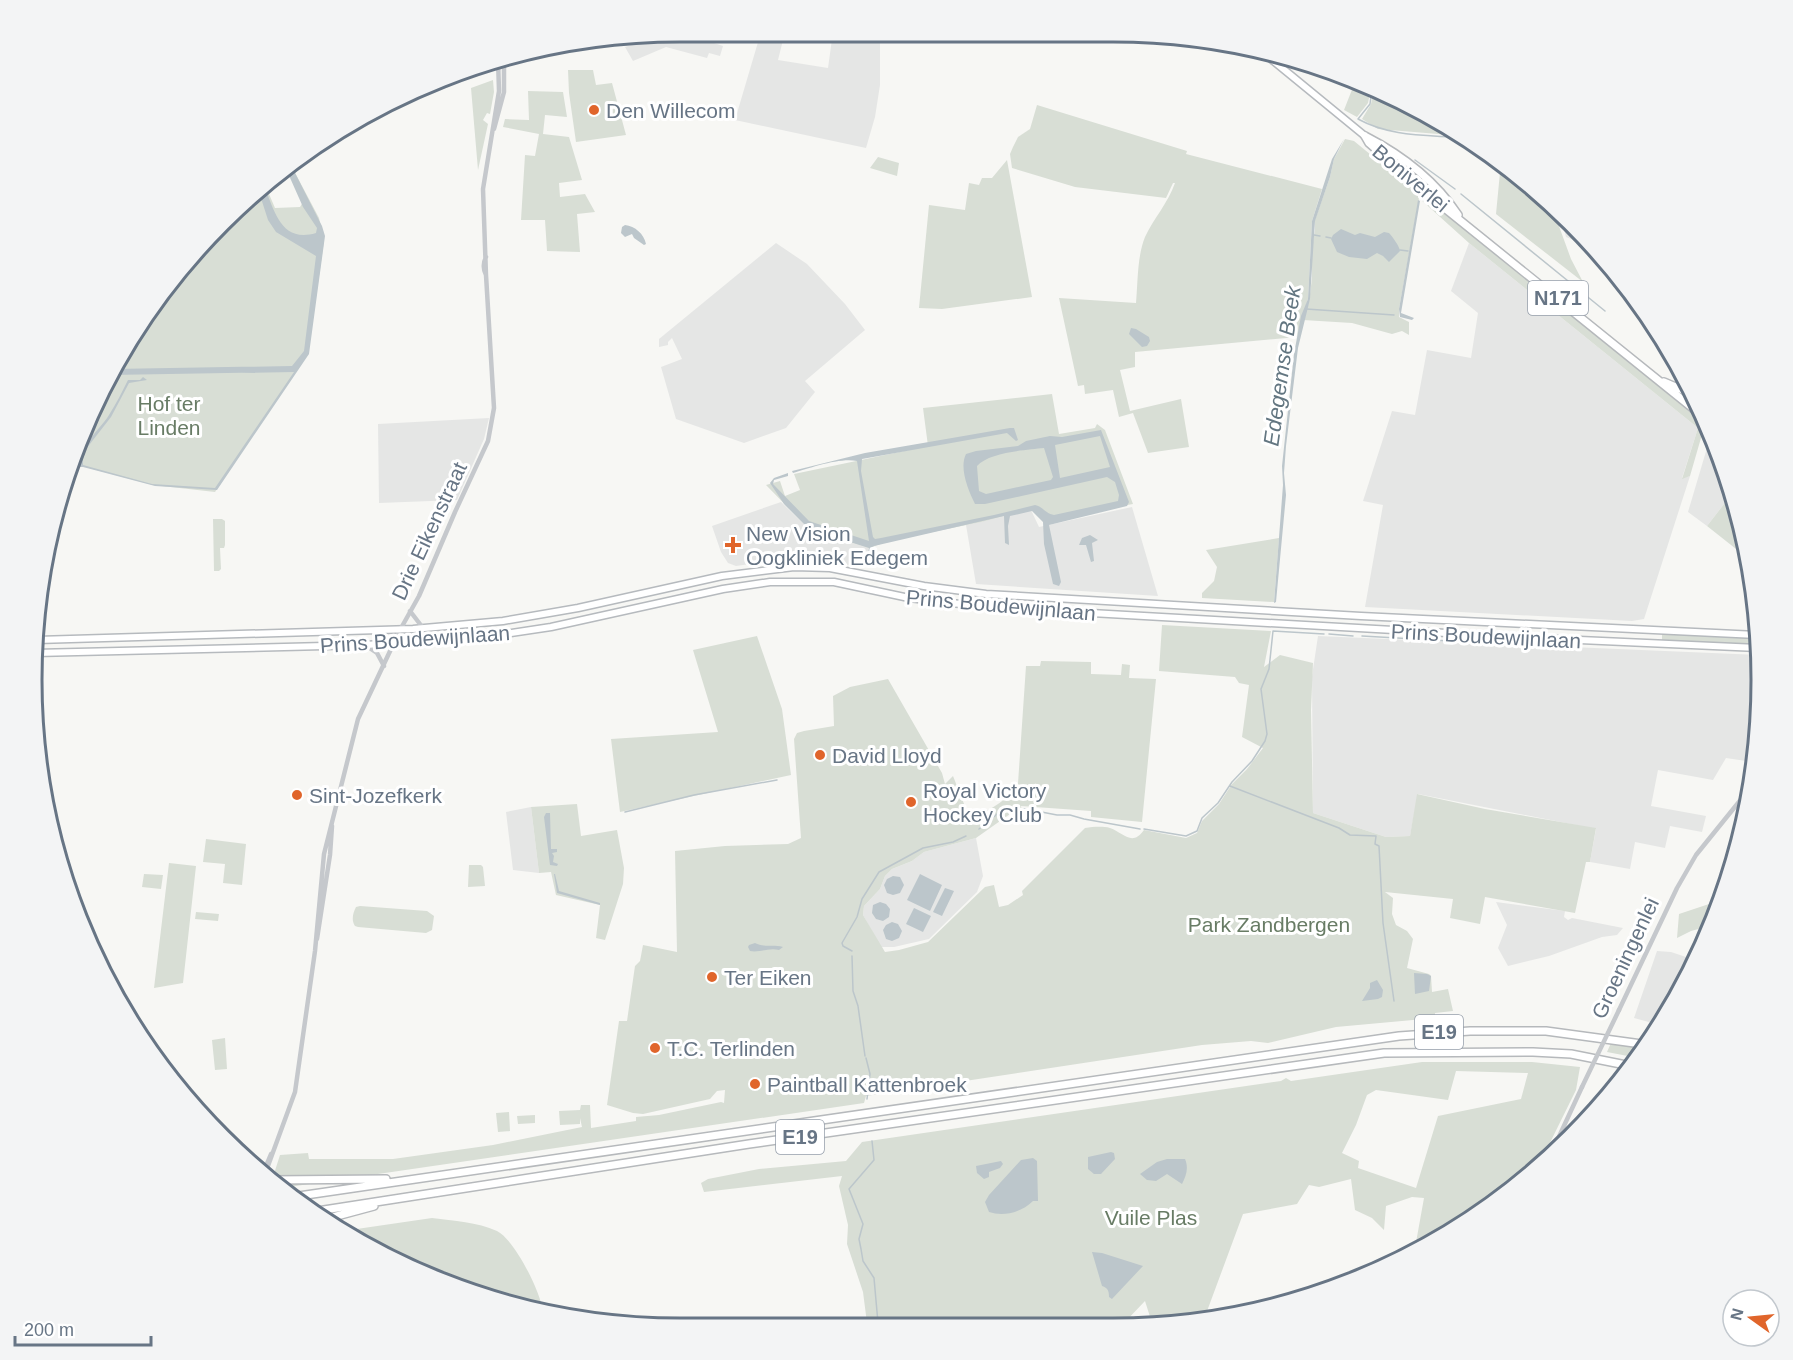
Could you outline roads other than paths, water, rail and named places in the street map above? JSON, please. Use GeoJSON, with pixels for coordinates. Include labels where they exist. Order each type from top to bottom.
{"type":"FeatureCollection","features":[{"type":"Feature","properties":{"kind":"highway","name":"Boniverlei"},"geometry":{"type":"LineString","coordinates":[[1365,136],[1369,143],[1393,165],[1687,403]]}},
{"type":"Feature","properties":{"kind":"highway","name":"Boniverlei"},"geometry":{"type":"LineString","coordinates":[[1365,136],[1386,147],[1431,180],[1459,218]]}},
{"type":"Feature","properties":{"kind":"highway","name":"Boniverlei"},"geometry":{"type":"LineString","coordinates":[[1657,378],[1680,389]]}},
{"type":"Feature","properties":{"kind":"highway","name":"E19"},"geometry":{"type":"LineString","coordinates":[[305,1195],[1399,1036],[1470,1031],[1546,1031],[1636,1043]]}},
{"type":"Feature","properties":{"kind":"highway","name":"E19"},"geometry":{"type":"LineString","coordinates":[[326,1210],[749,1144],[1384,1053],[1533,1052],[1571,1054],[1622,1064]]}},
{"type":"Feature","properties":{"kind":"highway"},"geometry":{"type":"LineString","coordinates":[[284,1180],[406,1179]]}},
{"type":"Feature","properties":{"kind":"highway"},"geometry":{"type":"LineString","coordinates":[[336,1216],[403,1198]]}},
{"type":"Feature","properties":{"kind":"main road","name":"Boniverlei"},"geometry":{"type":"LineString","coordinates":[[1277,64],[1365,136]]}},
{"type":"Feature","properties":{"kind":"main road","name":"Prins Boudewijnlaan"},"geometry":{"type":"LineString","coordinates":[[43,640],[424,629],[503,621],[578,608],[722,576],[794,567],[830,568],[924,586],[986,594],[1361,616],[1750,635]]}},
{"type":"Feature","properties":{"kind":"main road","name":"Prins Boudewijnlaan"},"geometry":{"type":"LineString","coordinates":[[43,653],[442,641],[505,635],[590,619],[743,585],[803,581],[834,582],[920,600],[986,607],[1750,648]]}},
{"type":"Feature","properties":{"kind":"main road"},"geometry":{"type":"LineString","coordinates":[[503,621],[505,635]]}},
{"type":"Feature","properties":{"kind":"main road"},"geometry":{"type":"LineString","coordinates":[[1646,643],[1647,629]]}},
{"type":"Feature","properties":{"kind":"main road"},"geometry":{"type":"LineString","coordinates":[[369,644],[378,636],[372,630]]}},
{"type":"Feature","properties":{"kind":"street","name":"Drie Eikenstraat"},"geometry":{"type":"LineString","coordinates":[[492,131],[504,92],[504,67]]}},
{"type":"Feature","properties":{"kind":"street","name":"Drie Eikenstraat"},"geometry":{"type":"LineString","coordinates":[[266,1165],[295,1092],[320,929],[332,823],[358,719],[400,630],[419,596],[488,441],[492,426],[494,408],[483,189],[499,91],[498,69]]}},
{"type":"Feature","properties":{"kind":"street"},"geometry":{"type":"LineString","coordinates":[[410,611],[424,629]]}},
{"type":"Feature","properties":{"kind":"street"},"geometry":{"type":"LineString","coordinates":[[369,644],[384,666]]}},
{"type":"Feature","properties":{"kind":"street","name":"Groeningenlei"},"geometry":{"type":"LineString","coordinates":[[1560,1135],[1672,897],[1691,864],[1739,802]]}},
{"type":"Feature","properties":{"kind":"waterway"},"geometry":{"type":"LineString","coordinates":[[1371,97],[1370,104],[1358,119],[1392,131],[1447,137]]}},
{"type":"Feature","properties":{"kind":"waterway"},"geometry":{"type":"LineString","coordinates":[[1415,160],[1455,189]]}},
{"type":"Feature","properties":{"kind":"waterway"},"geometry":{"type":"LineString","coordinates":[[1461,194],[1605,311]]}},
{"type":"Feature","properties":{"kind":"waterway"},"geometry":{"type":"LineString","coordinates":[[1314,235],[1320,236]]}},
{"type":"Feature","properties":{"kind":"waterway"},"geometry":{"type":"LineString","coordinates":[[1326,237],[1331,238]]}},
{"type":"Feature","properties":{"kind":"waterway"},"geometry":{"type":"LineString","coordinates":[[1400,250],[1408,251]]}},
{"type":"Feature","properties":{"kind":"waterway"},"geometry":{"type":"LineString","coordinates":[[1306,309],[1394,315]]}},
{"type":"Feature","properties":{"kind":"waterway","name":"Edegemse Beek"},"geometry":{"type":"LineString","coordinates":[[1144,829],[1186,836],[1197,831],[1202,818],[1218,803],[1265,741],[1267,734],[1261,689],[1269,669],[1273,631],[1324,634]]}},
{"type":"Feature","properties":{"kind":"waterway"},"geometry":{"type":"LineString","coordinates":[[1329,634],[1353,636]]}},
{"type":"Feature","properties":{"kind":"waterway"},"geometry":{"type":"LineString","coordinates":[[1362,636],[1502,644]]}},
{"type":"Feature","properties":{"kind":"waterway"},"geometry":{"type":"LineString","coordinates":[[625,812],[694,795],[777,780]]}},
{"type":"Feature","properties":{"kind":"waterway"},"geometry":{"type":"LineString","coordinates":[[1230,786],[1339,828],[1350,835],[1376,836],[1375,844],[1379,846],[1383,923],[1394,1001]]}},
{"type":"Feature","properties":{"kind":"waterway","name":"Edegemse Beek"},"geometry":{"type":"LineString","coordinates":[[979,829],[1002,810],[1026,809],[1140,829]]}},
{"type":"Feature","properties":{"kind":"waterway","name":"Edegemse Beek"},"geometry":{"type":"LineString","coordinates":[[852,951],[842,943],[857,917],[862,899],[879,872],[923,848],[953,842],[966,836]]}},
{"type":"Feature","properties":{"kind":"waterway","name":"Edegemse Beek"},"geometry":{"type":"LineString","coordinates":[[852,956],[853,991],[858,1006],[865,1056]]}},
{"type":"Feature","properties":{"kind":"waterway","name":"Edegemse Beek"},"geometry":{"type":"LineString","coordinates":[[866,1058],[870,1074],[867,1099]]}},
{"type":"Feature","properties":{"kind":"waterway","name":"Edegemse Beek"},"geometry":{"type":"LineString","coordinates":[[872,1141],[874,1160],[849,1189],[863,1224],[859,1239],[863,1261],[874,1278],[878,1318]]}},
{"type":"Feature","properties":{"kind":"place","name":"Den Willecom"},"geometry":{"type":"Point","coordinates":[594,110]}},
{"type":"Feature","properties":{"kind":"place","name":"New Vision Oogkliniek Edegem"},"geometry":{"type":"Point","coordinates":[733,545]}},
{"type":"Feature","properties":{"kind":"place","name":"David Lloyd"},"geometry":{"type":"Point","coordinates":[820,755]}},
{"type":"Feature","properties":{"kind":"place","name":"Sint-Jozefkerk"},"geometry":{"type":"Point","coordinates":[297,795]}},
{"type":"Feature","properties":{"kind":"place","name":"Royal Victory Hockey Club"},"geometry":{"type":"Point","coordinates":[911,802]}},
{"type":"Feature","properties":{"kind":"place","name":"Ter Eiken"},"geometry":{"type":"Point","coordinates":[712,977]}},
{"type":"Feature","properties":{"kind":"place","name":"T.C. Terlinden"},"geometry":{"type":"Point","coordinates":[655,1048]}},
{"type":"Feature","properties":{"kind":"place","name":"Paintball Kattenbroek"},"geometry":{"type":"Point","coordinates":[755,1084]}},
{"type":"Feature","properties":{"kind":"park label","name":"Hof ter Linden"},"geometry":{"type":"Point","coordinates":[169,415]}},
{"type":"Feature","properties":{"kind":"park label","name":"Park Zandbergen"},"geometry":{"type":"Point","coordinates":[1269,924]}},
{"type":"Feature","properties":{"kind":"park label","name":"Vuile Plas"},"geometry":{"type":"Point","coordinates":[1151,1217]}}]}
